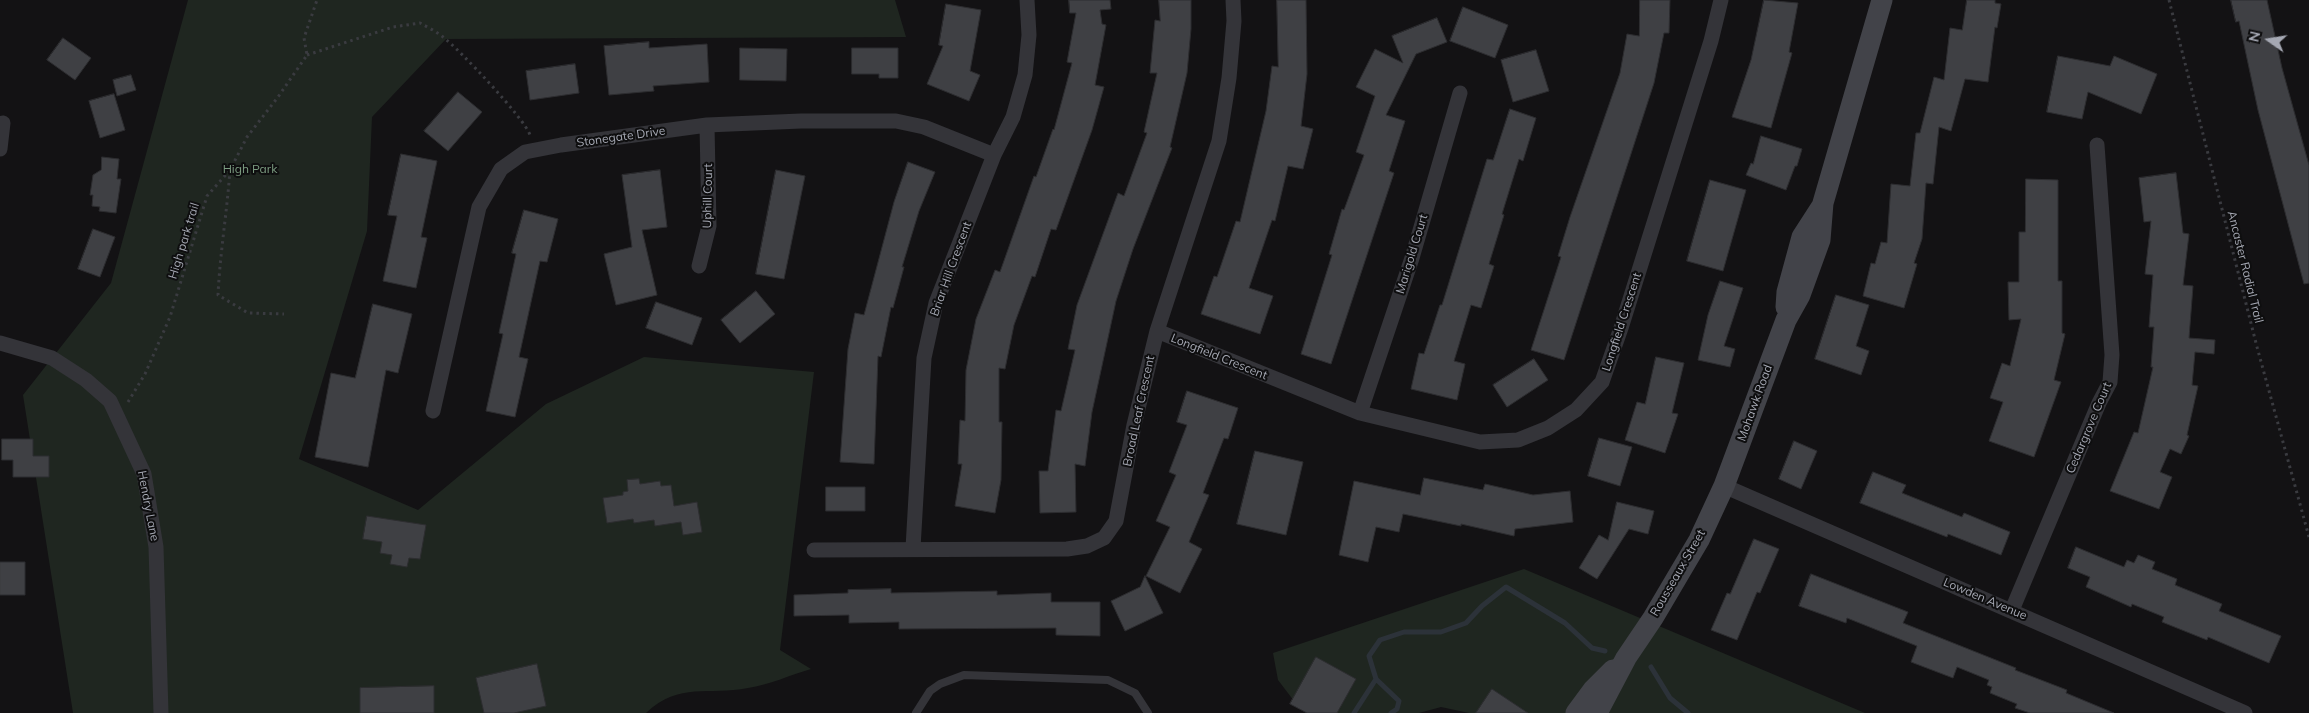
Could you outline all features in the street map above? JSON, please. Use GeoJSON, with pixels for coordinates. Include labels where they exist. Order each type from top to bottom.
{"type":"FeatureCollection","features":[{"type":"Feature","properties":{"kind":"main road","name":"Mohawk Road"},"geometry":{"type":"LineString","coordinates":[[1870,0],[1872,34]]}},
{"type":"Feature","properties":{"kind":"main road","name":"Mohawk Road"},"geometry":{"type":"LineString","coordinates":[[1724,486],[1786,320],[1800,295],[1820,240],[1823,203],[1860,83],[1882,0]]}},
{"type":"Feature","properties":{"kind":"main road","name":"Rousseaux Street"},"geometry":{"type":"LineString","coordinates":[[1597,713],[1626,658],[1653,618],[1699,540],[1724,486]]}},
{"type":"Feature","properties":{"kind":"main road","name":"Rousseaux Street"},"geometry":{"type":"LineString","coordinates":[[1576,713],[1594,690],[1626,658]]}},
{"type":"Feature","properties":{"kind":"street","name":"Briar Hill Crescent"},"geometry":{"type":"LineString","coordinates":[[913,548],[924,358],[936,303],[994,155],[1013,117],[1025,75],[1029,35],[1027,0]]}},
{"type":"Feature","properties":{"kind":"street","name":"Broad Leaf Crescent"},"geometry":{"type":"LineString","coordinates":[[814,550],[913,548],[1067,549],[1087,546],[1104,538],[1116,521],[1134,425],[1157,331],[1219,141],[1229,78],[1234,21],[1232,0]]}},
{"type":"Feature","properties":{"kind":"street","name":"Longfield Crescent"},"geometry":{"type":"LineString","coordinates":[[1157,331],[1360,413],[1480,442],[1518,440],[1548,428],[1576,410],[1602,382],[1624,319],[1708,50],[1721,0]]}},
{"type":"Feature","properties":{"kind":"street","name":"Marigold Court"},"geometry":{"type":"LineString","coordinates":[[1360,413],[1412,258],[1460,93]]}},
{"type":"Feature","properties":{"kind":"street","name":"Stonegate Drive"},"geometry":{"type":"LineString","coordinates":[[433,411],[480,207],[501,169],[525,152],[707,125],[896,121],[924,127],[994,155]]}},
{"type":"Feature","properties":{"kind":"street"},"geometry":{"type":"LineString","coordinates":[[0,149],[3,123]]}},
{"type":"Feature","properties":{"kind":"street","name":"Uphill Court"},"geometry":{"type":"LineString","coordinates":[[699,266],[710,226],[707,125]]}},
{"type":"Feature","properties":{"kind":"street","name":"Cedargrove Court"},"geometry":{"type":"LineString","coordinates":[[2012,610],[2099,403],[2110,382],[2112,355],[2097,145]]}},
{"type":"Feature","properties":{"kind":"street","name":"Hendry Lane"},"geometry":{"type":"LineString","coordinates":[[0,343],[52,358],[86,380],[110,401],[144,474],[156,547],[161,713]]}},
{"type":"Feature","properties":{"kind":"street","name":"Lowden Avenue"},"geometry":{"type":"LineString","coordinates":[[1724,486],[2246,713]]}},
{"type":"Feature","properties":{"kind":"lane"},"geometry":{"type":"LineString","coordinates":[[917,712],[930,691],[940,684],[964,675],[1108,680],[1135,693],[1148,713]]}},
{"type":"Feature","properties":{"kind":"path"},"geometry":{"type":"LineString","coordinates":[[316,0],[304,38],[307,55],[393,27],[420,23],[450,43],[506,102],[528,130],[536,150]]}},
{"type":"Feature","properties":{"kind":"path","name":"Ancaster Radial Trail"},"geometry":{"type":"LineString","coordinates":[[2169,0],[2256,346],[2309,537]]}},
{"type":"Feature","properties":{"kind":"path","name":"High park trail"},"geometry":{"type":"LineString","coordinates":[[118,417],[145,374],[170,317],[207,196],[230,170],[247,137],[307,55]]}},
{"type":"Feature","properties":{"kind":"path"},"geometry":{"type":"LineString","coordinates":[[230,170],[228,201],[220,256],[218,295],[248,313],[284,314]]}},
{"type":"Feature","properties":{"kind":"green space","name":"High Park"},"geometry":{"type":"Polygon","coordinates":[[[188,0],[895,0],[906,37],[446,39],[372,117],[367,231],[299,459],[418,510],[546,404],[644,357],[814,372],[780,650],[811,669],[756,687],[683,693],[659,703],[646,713],[73,713],[23,395],[111,283],[188,0]]]}},
{"type":"Feature","properties":{"kind":"green space"},"geometry":{"type":"Polygon","coordinates":[[[1524,569],[1865,713],[1469,713],[1441,707],[1419,713],[1330,713],[1294,701],[1278,680],[1273,653],[1524,569]]]}},
{"type":"Feature","properties":{"kind":"building"},"geometry":{"type":"Polygon","coordinates":[[[1069,0],[1110,0],[1111,9],[1100,10],[1102,24],[1106,25],[1095,85],[1104,87],[1092,130],[1056,230],[1051,229],[1035,277],[1032,276],[1014,325],[1005,369],[999,368],[999,422],[1002,422],[1001,480],[995,513],[955,506],[962,464],[958,464],[960,420],[965,421],[966,370],[976,319],[995,270],[1000,272],[1034,176],[1036,177],[1054,130],[1072,63],[1067,62],[1076,13],[1070,13],[1069,0]]]}},
{"type":"Feature","properties":{"kind":"building"},"geometry":{"type":"Polygon","coordinates":[[[1159,0],[1191,0],[1191,29],[1187,73],[1170,147],[1172,148],[1133,249],[1116,301],[1092,412],[1085,466],[1075,464],[1076,512],[1040,513],[1039,471],[1048,471],[1056,410],[1061,411],[1075,350],[1068,349],[1077,305],[1118,193],[1124,196],[1147,133],[1144,132],[1157,73],[1150,73],[1155,20],[1160,21],[1159,0]]]}},
{"type":"Feature","properties":{"kind":"building"},"geometry":{"type":"Polygon","coordinates":[[[1277,0],[1306,0],[1307,74],[1301,126],[1313,129],[1303,169],[1288,166],[1275,221],[1272,220],[1249,288],[1273,296],[1260,334],[1201,314],[1214,276],[1217,277],[1236,221],[1240,222],[1266,111],[1272,66],[1278,67],[1277,0]]]}},
{"type":"Feature","properties":{"kind":"building"},"geometry":{"type":"Polygon","coordinates":[[[1640,0],[1670,0],[1669,33],[1664,33],[1654,83],[1564,360],[1531,350],[1561,257],[1558,256],[1570,217],[1620,73],[1627,34],[1639,36],[1640,0]]]}},
{"type":"Feature","properties":{"kind":"building"},"geometry":{"type":"Polygon","coordinates":[[[1764,0],[1798,3],[1789,52],[1792,53],[1771,128],[1732,117],[1751,60],[1764,0]]]}},
{"type":"Feature","properties":{"kind":"building"},"geometry":{"type":"Polygon","coordinates":[[[1967,0],[1995,0],[1995,3],[2001,4],[1997,28],[1995,27],[1988,82],[1965,79],[1951,131],[1939,127],[1933,184],[1926,183],[1922,239],[1914,263],[1917,264],[1904,308],[1863,296],[1871,263],[1875,264],[1881,242],[1887,243],[1891,184],[1910,186],[1916,133],[1920,133],[1934,77],[1944,80],[1950,28],[1962,30],[1967,0]]]}},
{"type":"Feature","properties":{"kind":"building"},"geometry":{"type":"Polygon","coordinates":[[[2231,0],[2267,0],[2282,68],[2309,165],[2309,283],[2304,284],[2258,110],[2239,21],[2236,22],[2231,0]]]}},
{"type":"Feature","properties":{"kind":"building"},"geometry":{"type":"Polygon","coordinates":[[[946,4],[981,10],[970,71],[980,75],[969,101],[927,84],[943,46],[939,45],[946,4]]]}},
{"type":"Feature","properties":{"kind":"building"},"geometry":{"type":"Polygon","coordinates":[[[1463,7],[1508,25],[1495,58],[1450,41],[1463,7]]]}},
{"type":"Feature","properties":{"kind":"building"},"geometry":{"type":"Polygon","coordinates":[[[1437,18],[1447,42],[1416,54],[1386,115],[1405,121],[1389,171],[1394,173],[1331,364],[1301,354],[1332,255],[1329,254],[1342,209],[1344,210],[1364,155],[1356,152],[1375,96],[1356,87],[1375,49],[1403,63],[1392,36],[1437,18]]]}},
{"type":"Feature","properties":{"kind":"building"},"geometry":{"type":"Polygon","coordinates":[[[63,38],[91,58],[75,80],[47,60],[63,38]]]}},
{"type":"Feature","properties":{"kind":"building"},"geometry":{"type":"Polygon","coordinates":[[[649,42],[649,48],[707,44],[709,82],[653,86],[654,91],[609,95],[604,46],[649,42]]]}},
{"type":"Feature","properties":{"kind":"building"},"geometry":{"type":"Polygon","coordinates":[[[740,48],[787,49],[786,81],[740,80],[740,48]]]}},
{"type":"Feature","properties":{"kind":"building"},"geometry":{"type":"Polygon","coordinates":[[[852,48],[898,48],[898,78],[879,78],[879,74],[852,74],[852,48]]]}},
{"type":"Feature","properties":{"kind":"building"},"geometry":{"type":"Polygon","coordinates":[[[1536,50],[1549,91],[1513,102],[1501,60],[1536,50]]]}},
{"type":"Feature","properties":{"kind":"building"},"geometry":{"type":"Polygon","coordinates":[[[2058,56],[2110,66],[2114,56],[2157,74],[2141,114],[2088,92],[2082,119],[2047,112],[2058,56]]]}},
{"type":"Feature","properties":{"kind":"building"},"geometry":{"type":"Polygon","coordinates":[[[575,64],[579,93],[530,100],[526,71],[575,64]]]}},
{"type":"Feature","properties":{"kind":"building"},"geometry":{"type":"Polygon","coordinates":[[[131,75],[136,90],[117,96],[113,80],[131,75]]]}},
{"type":"Feature","properties":{"kind":"building"},"geometry":{"type":"Polygon","coordinates":[[[458,92],[482,112],[448,151],[424,131],[458,92]]]}},
{"type":"Feature","properties":{"kind":"building"},"geometry":{"type":"Polygon","coordinates":[[[114,94],[125,130],[100,138],[89,101],[114,94]]]}},
{"type":"Feature","properties":{"kind":"building"},"geometry":{"type":"Polygon","coordinates":[[[1510,109],[1536,118],[1523,161],[1519,159],[1502,214],[1504,215],[1489,264],[1494,266],[1481,308],[1471,305],[1454,361],[1465,364],[1457,400],[1411,389],[1419,353],[1424,354],[1440,305],[1442,305],[1487,159],[1493,160],[1510,109]]]}},
{"type":"Feature","properties":{"kind":"building"},"geometry":{"type":"Polygon","coordinates":[[[1761,136],[1802,149],[1797,166],[1795,166],[1786,190],[1746,175],[1751,163],[1753,164],[1761,136]]]}},
{"type":"Feature","properties":{"kind":"building"},"geometry":{"type":"Polygon","coordinates":[[[401,154],[437,161],[421,237],[427,238],[416,288],[383,281],[397,216],[388,215],[401,154]]]}},
{"type":"Feature","properties":{"kind":"building"},"geometry":{"type":"Polygon","coordinates":[[[102,157],[119,159],[117,179],[121,179],[116,213],[99,211],[100,207],[92,206],[93,195],[90,195],[93,175],[101,170],[102,157]]]}},
{"type":"Feature","properties":{"kind":"building"},"geometry":{"type":"Polygon","coordinates":[[[908,162],[935,172],[919,211],[902,267],[904,267],[893,308],[891,307],[881,357],[878,356],[874,464],[840,462],[848,349],[855,313],[864,315],[894,202],[908,162]]]}},
{"type":"Feature","properties":{"kind":"building"},"geometry":{"type":"Polygon","coordinates":[[[660,170],[667,227],[642,230],[657,295],[616,305],[604,254],[632,247],[622,175],[660,170]]]}},
{"type":"Feature","properties":{"kind":"building"},"geometry":{"type":"Polygon","coordinates":[[[776,170],[805,176],[784,279],[756,274],[776,170]]]}},
{"type":"Feature","properties":{"kind":"building"},"geometry":{"type":"Polygon","coordinates":[[[2176,173],[2183,233],[2189,234],[2183,285],[2193,286],[2189,338],[2215,340],[2214,354],[2195,352],[2192,385],[2198,386],[2187,435],[2189,436],[2181,454],[2170,449],[2160,472],[2172,477],[2159,509],[2110,491],[2134,432],[2138,433],[2153,367],[2151,367],[2154,327],[2149,327],[2153,275],[2145,274],[2151,221],[2144,222],[2139,178],[2176,173]]]}},
{"type":"Feature","properties":{"kind":"building"},"geometry":{"type":"Polygon","coordinates":[[[2026,179],[2058,180],[2058,281],[2062,281],[2062,333],[2065,334],[2054,380],[2061,382],[2034,457],[1989,441],[2003,402],[1990,398],[2002,363],[2010,366],[2021,319],[2009,320],[2008,282],[2019,282],[2019,232],[2025,232],[2026,179]]]}},
{"type":"Feature","properties":{"kind":"building"},"geometry":{"type":"Polygon","coordinates":[[[1710,180],[1746,190],[1723,271],[1687,261],[1710,180]]]}},
{"type":"Feature","properties":{"kind":"building"},"geometry":{"type":"Polygon","coordinates":[[[524,210],[558,219],[547,262],[540,261],[519,357],[528,359],[515,417],[486,411],[503,334],[499,333],[516,254],[512,253],[524,210]]]}},
{"type":"Feature","properties":{"kind":"building"},"geometry":{"type":"Polygon","coordinates":[[[93,229],[115,237],[100,277],[78,269],[93,229]]]}},
{"type":"Feature","properties":{"kind":"building"},"geometry":{"type":"Polygon","coordinates":[[[1720,281],[1743,288],[1724,346],[1735,349],[1730,367],[1698,360],[1708,315],[1720,281]]]}},
{"type":"Feature","properties":{"kind":"building"},"geometry":{"type":"Polygon","coordinates":[[[756,291],[775,314],[740,343],[721,320],[756,291]]]}},
{"type":"Feature","properties":{"kind":"building"},"geometry":{"type":"Polygon","coordinates":[[[1836,295],[1869,305],[1856,346],[1869,351],[1861,375],[1815,359],[1836,295]]]}},
{"type":"Feature","properties":{"kind":"building"},"geometry":{"type":"Polygon","coordinates":[[[656,302],[702,318],[692,345],[646,328],[656,302]]]}},
{"type":"Feature","properties":{"kind":"building"},"geometry":{"type":"Polygon","coordinates":[[[373,304],[412,314],[398,373],[386,370],[368,467],[315,457],[331,373],[355,378],[373,304]]]}},
{"type":"Feature","properties":{"kind":"building"},"geometry":{"type":"Polygon","coordinates":[[[1656,357],[1684,363],[1672,413],[1678,414],[1665,453],[1625,440],[1637,402],[1645,404],[1656,357]]]}},
{"type":"Feature","properties":{"kind":"building"},"geometry":{"type":"Polygon","coordinates":[[[1534,359],[1548,380],[1507,407],[1493,385],[1534,359]]]}},
{"type":"Feature","properties":{"kind":"building"},"geometry":{"type":"Polygon","coordinates":[[[1187,391],[1238,408],[1228,439],[1224,438],[1203,493],[1209,495],[1189,542],[1202,549],[1180,593],[1146,576],[1170,527],[1156,521],[1176,475],[1169,472],[1187,425],[1177,422],[1187,391]]]}},
{"type":"Feature","properties":{"kind":"building"},"geometry":{"type":"Polygon","coordinates":[[[1599,438],[1632,447],[1620,486],[1588,476],[1599,438]]]}},
{"type":"Feature","properties":{"kind":"building"},"geometry":{"type":"Polygon","coordinates":[[[2,439],[33,439],[33,456],[49,456],[49,477],[13,477],[13,460],[2,460],[2,439]]]}},
{"type":"Feature","properties":{"kind":"building"},"geometry":{"type":"Polygon","coordinates":[[[1794,441],[1817,451],[1801,489],[1779,479],[1794,441]]]}},
{"type":"Feature","properties":{"kind":"building"},"geometry":{"type":"Polygon","coordinates":[[[1255,451],[1303,462],[1286,535],[1237,524],[1255,451]]]}},
{"type":"Feature","properties":{"kind":"building"},"geometry":{"type":"Polygon","coordinates":[[[1873,472],[1906,485],[1902,493],[1962,517],[1964,513],[2010,532],[2001,555],[1948,534],[1947,537],[1860,503],[1873,472]]]}},
{"type":"Feature","properties":{"kind":"building"},"geometry":{"type":"Polygon","coordinates":[[[1424,478],[1483,490],[1485,484],[1533,495],[1570,491],[1573,522],[1515,529],[1514,536],[1403,514],[1399,532],[1376,527],[1368,562],[1339,555],[1354,481],[1420,495],[1424,478]]]}},
{"type":"Feature","properties":{"kind":"building"},"geometry":{"type":"Polygon","coordinates":[[[639,479],[640,484],[660,481],[661,486],[671,485],[674,506],[697,502],[702,532],[683,535],[681,522],[655,526],[654,520],[634,523],[633,519],[607,523],[603,498],[623,495],[623,492],[628,491],[627,480],[639,479]]]}},
{"type":"Feature","properties":{"kind":"building"},"geometry":{"type":"Polygon","coordinates":[[[826,487],[865,487],[865,511],[826,511],[826,487]]]}},
{"type":"Feature","properties":{"kind":"building"},"geometry":{"type":"Polygon","coordinates":[[[1617,502],[1654,511],[1648,534],[1629,529],[1597,579],[1579,568],[1599,535],[1608,540],[1617,502]]]}},
{"type":"Feature","properties":{"kind":"building"},"geometry":{"type":"Polygon","coordinates":[[[367,516],[426,525],[420,559],[409,558],[407,567],[390,564],[392,555],[380,553],[382,542],[363,539],[367,516]]]}},
{"type":"Feature","properties":{"kind":"building"},"geometry":{"type":"Polygon","coordinates":[[[1754,539],[1779,549],[1760,593],[1757,592],[1737,640],[1711,630],[1727,593],[1730,594],[1754,539]]]}},
{"type":"Feature","properties":{"kind":"building"},"geometry":{"type":"Polygon","coordinates":[[[2076,547],[2124,567],[2127,560],[2134,563],[2138,555],[2155,562],[2152,569],[2177,579],[2175,585],[2222,604],[2219,611],[2281,636],[2269,663],[2208,637],[2207,640],[2162,622],[2164,617],[2132,604],[2131,607],[2086,587],[2090,577],[2068,568],[2076,547]]]}},
{"type":"Feature","properties":{"kind":"building"},"geometry":{"type":"Polygon","coordinates":[[[0,562],[25,562],[25,595],[0,595],[0,562]]]}},
{"type":"Feature","properties":{"kind":"building"},"geometry":{"type":"Polygon","coordinates":[[[1811,574],[1908,612],[1903,623],[2016,668],[2015,670],[2067,690],[2066,693],[2114,713],[2030,713],[2015,708],[2017,704],[1990,693],[1992,687],[1987,685],[1989,680],[1957,667],[1953,678],[1911,662],[1917,646],[1847,618],[1846,623],[1799,606],[1811,574]]]}},
{"type":"Feature","properties":{"kind":"building"},"geometry":{"type":"Polygon","coordinates":[[[1145,576],[1163,613],[1125,631],[1111,601],[1140,587],[1145,576]]]}},
{"type":"Feature","properties":{"kind":"building"},"geometry":{"type":"Polygon","coordinates":[[[891,589],[891,593],[997,591],[997,595],[1051,593],[1051,602],[1100,602],[1100,636],[1056,635],[1056,628],[899,629],[899,622],[849,623],[849,615],[794,616],[794,595],[848,593],[848,590],[891,589]]]}},
{"type":"Feature","properties":{"kind":"building"},"geometry":{"type":"Polygon","coordinates":[[[1316,657],[1356,679],[1337,713],[1307,713],[1290,704],[1316,657]]]}},
{"type":"Feature","properties":{"kind":"building"},"geometry":{"type":"Polygon","coordinates":[[[537,664],[546,706],[514,713],[484,713],[476,678],[537,664]]]}},
{"type":"Feature","properties":{"kind":"building"},"geometry":{"type":"Polygon","coordinates":[[[434,686],[434,713],[360,713],[360,688],[434,686]]]}},
{"type":"Feature","properties":{"kind":"building"},"geometry":{"type":"Polygon","coordinates":[[[1492,689],[1528,713],[1476,713],[1492,689]]]}},
{"type":"Feature","properties":{"kind":"waterway"},"geometry":{"type":"LineString","coordinates":[[1354,713],[1376,679],[1369,656],[1380,640],[1404,632],[1441,632],[1466,623],[1482,606],[1506,587],[1565,623],[1592,648],[1605,651]]}},
{"type":"Feature","properties":{"kind":"waterway"},"geometry":{"type":"LineString","coordinates":[[1651,667],[1670,698],[1688,713]]}},
{"type":"Feature","properties":{"kind":"waterway"},"geometry":{"type":"LineString","coordinates":[[1376,679],[1399,701],[1397,709],[1391,713]]}}]}
